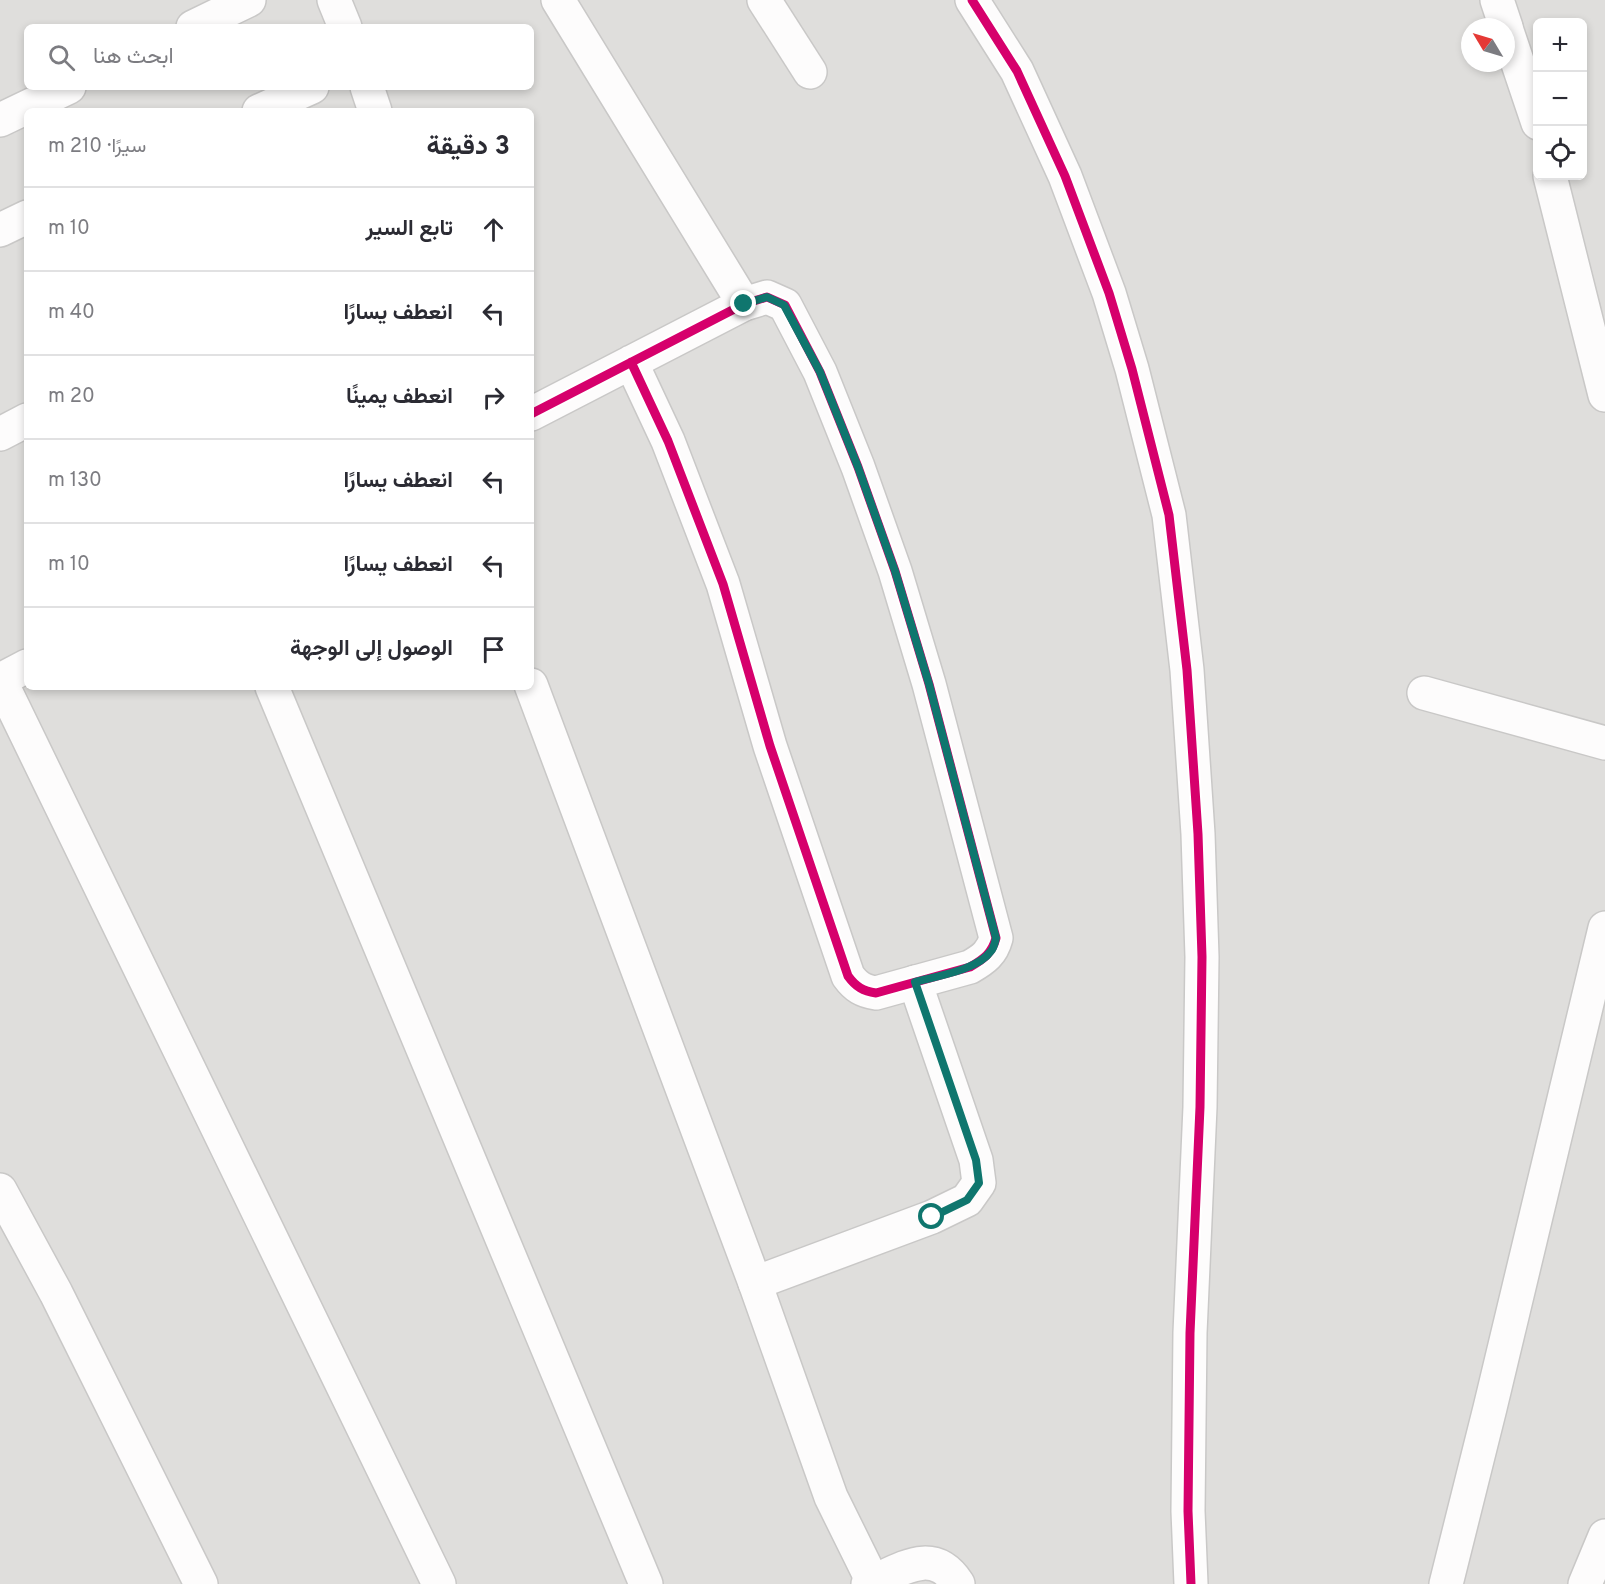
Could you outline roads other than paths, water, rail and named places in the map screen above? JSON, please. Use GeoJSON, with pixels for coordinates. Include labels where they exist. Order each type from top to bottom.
{"type":"FeatureCollection","features":[{"type":"Feature","properties":{"kind":"street"},"geometry":{"type":"LineString","coordinates":[[199,24],[249,0]]}},
{"type":"Feature","properties":{"kind":"street"},"geometry":{"type":"LineString","coordinates":[[334,0],[344,24]]}},
{"type":"Feature","properties":{"kind":"street"},"geometry":{"type":"LineString","coordinates":[[558,0],[744,304]]}},
{"type":"Feature","properties":{"kind":"street"},"geometry":{"type":"LineString","coordinates":[[764,0],[810,72]]}},
{"type":"Feature","properties":{"kind":"street"},"geometry":{"type":"LineString","coordinates":[[972,0],[1017,71],[1065,176],[1109,293],[1132,369],[1169,515],[1188,682],[1198,834],[1202,957],[1200,1107],[1190,1345],[1188,1511],[1191,1584]]}},
{"type":"Feature","properties":{"kind":"street"},"geometry":{"type":"LineString","coordinates":[[1497,0],[1503,18]]}},
{"type":"Feature","properties":{"kind":"street"},"geometry":{"type":"LineString","coordinates":[[1515,55],[1533,108]]}},
{"type":"Feature","properties":{"kind":"street"},"geometry":{"type":"LineString","coordinates":[[25,108],[63,90]]}},
{"type":"Feature","properties":{"kind":"street"},"geometry":{"type":"LineString","coordinates":[[266,108],[305,90]]}},
{"type":"Feature","properties":{"kind":"street"},"geometry":{"type":"LineString","coordinates":[[368,90],[374,108]]}},
{"type":"Feature","properties":{"kind":"street"},"geometry":{"type":"LineString","coordinates":[[0,120],[24,109]]}},
{"type":"Feature","properties":{"kind":"street"},"geometry":{"type":"LineString","coordinates":[[1551,180],[1605,395]]}},
{"type":"Feature","properties":{"kind":"street"},"geometry":{"type":"LineString","coordinates":[[0,230],[24,218]]}},
{"type":"Feature","properties":{"kind":"street"},"geometry":{"type":"LineString","coordinates":[[534,412],[631,362],[744,304],[767,297],[784,305],[820,372],[858,467],[895,571],[929,684],[996,938],[993,950],[984,959],[970,967],[876,993],[864,991],[848,976],[764,726],[723,584],[668,441],[631,362]]}},
{"type":"Feature","properties":{"kind":"street"},"geometry":{"type":"LineString","coordinates":[[0,434],[24,422]]}},
{"type":"Feature","properties":{"kind":"street"},"geometry":{"type":"LineString","coordinates":[[24,668],[0,680],[439,1584]]}},
{"type":"Feature","properties":{"kind":"street"},"geometry":{"type":"LineString","coordinates":[[273,690],[646,1584]]}},
{"type":"Feature","properties":{"kind":"street"},"geometry":{"type":"LineString","coordinates":[[533,690],[755,1283],[831,1497],[871,1583],[921,1562],[938,1564],[951,1573],[958,1584]]}},
{"type":"Feature","properties":{"kind":"street"},"geometry":{"type":"LineString","coordinates":[[1424,693],[1605,743]]}},
{"type":"Feature","properties":{"kind":"street"},"geometry":{"type":"LineString","coordinates":[[1446,1584],[1605,928]]}},
{"type":"Feature","properties":{"kind":"street"},"geometry":{"type":"LineString","coordinates":[[755,1283],[932,1217],[967,1200],[979,1183],[976,1160],[915,982]]}},
{"type":"Feature","properties":{"kind":"street"},"geometry":{"type":"LineString","coordinates":[[0,1190],[56,1293],[201,1584]]}},
{"type":"Feature","properties":{"kind":"street"},"geometry":{"type":"LineString","coordinates":[[1585,1584],[1605,1536]]}}]}
